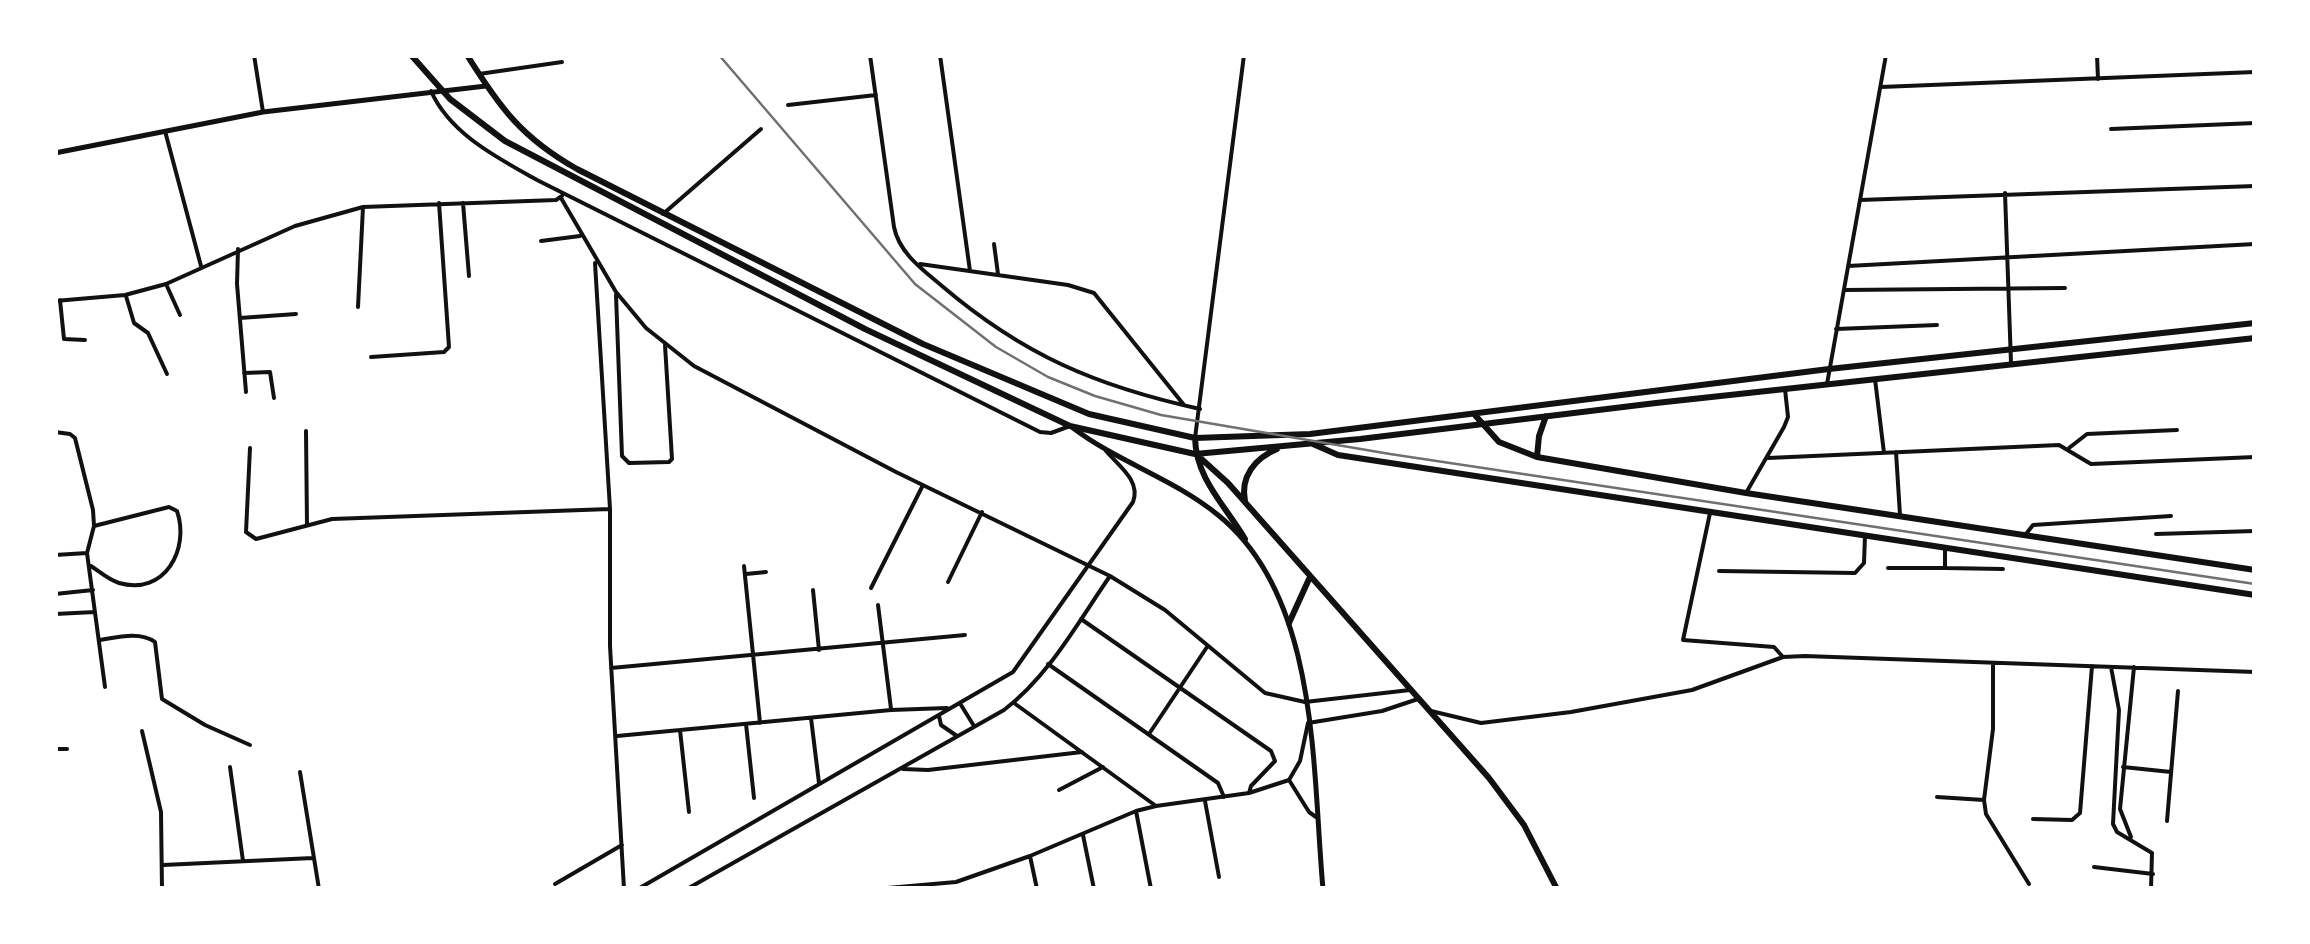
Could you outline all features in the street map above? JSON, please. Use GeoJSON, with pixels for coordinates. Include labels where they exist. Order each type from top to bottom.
{"type":"FeatureCollection","features":[{"type":"Feature","properties":{"kind":"main road"},"geometry":{"type":"LineString","coordinates":[[410,55],[436,90],[505,142],[865,329],[1070,426],[1195,454],[2255,338]]}},
{"type":"Feature","properties":{"kind":"main road"},"geometry":{"type":"LineString","coordinates":[[468,55],[510,119],[544,151],[663,214],[923,344],[1056,401],[1106,419],[1195,438],[1291,436],[1829,369],[2255,323]]}},
{"type":"Feature","properties":{"kind":"main road"},"geometry":{"type":"LineString","coordinates":[[1474,414],[1504,445],[1537,456],[1746,493],[2255,570]]}},
{"type":"Feature","properties":{"kind":"main road"},"geometry":{"type":"LineString","coordinates":[[1537,456],[1546,416]]}},
{"type":"Feature","properties":{"kind":"main road"},"geometry":{"type":"LineString","coordinates":[[1195,438],[1202,477],[1230,512],[1245,539]]}},
{"type":"Feature","properties":{"kind":"main road"},"geometry":{"type":"LineString","coordinates":[[1312,444],[1338,455],[2255,595]]}},
{"type":"Feature","properties":{"kind":"main road"},"geometry":{"type":"LineString","coordinates":[[1245,502],[1243,490],[1256,462],[1282,447]]}},
{"type":"Feature","properties":{"kind":"main road"},"geometry":{"type":"LineString","coordinates":[[1195,454],[1245,502],[1489,778],[1524,824],[1557,889]]}},
{"type":"Feature","properties":{"kind":"main road"},"geometry":{"type":"LineString","coordinates":[[1289,623],[1309,578]]}},
{"type":"Feature","properties":{"kind":"street"},"geometry":{"type":"LineString","coordinates":[[254,55],[263,112]]}},
{"type":"Feature","properties":{"kind":"street"},"geometry":{"type":"LineString","coordinates":[[870,55],[896,238],[902,249],[981,318],[1067,369],[1148,397],[1200,408]]}},
{"type":"Feature","properties":{"kind":"street"},"geometry":{"type":"LineString","coordinates":[[940,55],[970,271]]}},
{"type":"Feature","properties":{"kind":"street"},"geometry":{"type":"LineString","coordinates":[[1195,438],[1244,55]]}},
{"type":"Feature","properties":{"kind":"street"},"geometry":{"type":"LineString","coordinates":[[1827,384],[1886,55]]}},
{"type":"Feature","properties":{"kind":"street"},"geometry":{"type":"LineString","coordinates":[[2097,55],[2098,79]]}},
{"type":"Feature","properties":{"kind":"street"},"geometry":{"type":"LineString","coordinates":[[479,74],[562,62]]}},
{"type":"Feature","properties":{"kind":"street"},"geometry":{"type":"LineString","coordinates":[[1881,87],[2255,72]]}},
{"type":"Feature","properties":{"kind":"street"},"geometry":{"type":"LineString","coordinates":[[55,153],[263,112],[486,86]]}},
{"type":"Feature","properties":{"kind":"street"},"geometry":{"type":"LineString","coordinates":[[436,90],[446,118],[484,149],[563,196],[1040,432],[1070,426],[1106,451],[1193,497],[1245,539],[1277,593],[1289,623],[1308,724],[1323,889]]}},
{"type":"Feature","properties":{"kind":"street"},"geometry":{"type":"LineString","coordinates":[[788,105],[876,95]]}},
{"type":"Feature","properties":{"kind":"street"},"geometry":{"type":"LineString","coordinates":[[2111,129],[2255,123]]}},
{"type":"Feature","properties":{"kind":"street"},"geometry":{"type":"LineString","coordinates":[[663,214],[762,129]]}},
{"type":"Feature","properties":{"kind":"street"},"geometry":{"type":"LineString","coordinates":[[165,131],[200,266]]}},
{"type":"Feature","properties":{"kind":"street"},"geometry":{"type":"LineString","coordinates":[[1860,200],[2255,186]]}},
{"type":"Feature","properties":{"kind":"street"},"geometry":{"type":"LineString","coordinates":[[2004,193],[2011,364]]}},
{"type":"Feature","properties":{"kind":"street"},"geometry":{"type":"LineString","coordinates":[[85,340],[64,339],[57,300],[125,294],[166,284],[295,226],[363,207],[563,196]]}},
{"type":"Feature","properties":{"kind":"street"},"geometry":{"type":"LineString","coordinates":[[563,196],[580,236],[616,292],[665,345],[694,366],[923,485],[1090,564],[1165,610],[1265,693],[1305,702],[1410,690]]}},
{"type":"Feature","properties":{"kind":"street"},"geometry":{"type":"LineString","coordinates":[[371,357],[444,352],[449,347],[439,203]]}},
{"type":"Feature","properties":{"kind":"street"},"geometry":{"type":"LineString","coordinates":[[463,204],[469,276]]}},
{"type":"Feature","properties":{"kind":"street"},"geometry":{"type":"LineString","coordinates":[[358,307],[363,207]]}},
{"type":"Feature","properties":{"kind":"street"},"geometry":{"type":"LineString","coordinates":[[541,240],[580,236]]}},
{"type":"Feature","properties":{"kind":"street"},"geometry":{"type":"LineString","coordinates":[[994,244],[998,275]]}},
{"type":"Feature","properties":{"kind":"street"},"geometry":{"type":"LineString","coordinates":[[1848,266],[2255,244]]}},
{"type":"Feature","properties":{"kind":"street"},"geometry":{"type":"LineString","coordinates":[[238,249],[246,392]]}},
{"type":"Feature","properties":{"kind":"street"},"geometry":{"type":"LineString","coordinates":[[595,258],[610,510],[611,668],[624,889]]}},
{"type":"Feature","properties":{"kind":"street"},"geometry":{"type":"LineString","coordinates":[[919,264],[1068,285],[1094,293],[1184,405]]}},
{"type":"Feature","properties":{"kind":"street"},"geometry":{"type":"LineString","coordinates":[[166,284],[180,315]]}},
{"type":"Feature","properties":{"kind":"street"},"geometry":{"type":"LineString","coordinates":[[1844,290],[2066,288]]}},
{"type":"Feature","properties":{"kind":"street"},"geometry":{"type":"LineString","coordinates":[[616,292],[622,456],[629,463],[672,459],[665,345]]}},
{"type":"Feature","properties":{"kind":"street"},"geometry":{"type":"LineString","coordinates":[[125,294],[134,323],[148,333],[168,374]]}},
{"type":"Feature","properties":{"kind":"street"},"geometry":{"type":"LineString","coordinates":[[240,318],[296,314]]}},
{"type":"Feature","properties":{"kind":"street"},"geometry":{"type":"LineString","coordinates":[[1836,329],[1937,325]]}},
{"type":"Feature","properties":{"kind":"street"},"geometry":{"type":"LineString","coordinates":[[244,374],[270,372],[274,398]]}},
{"type":"Feature","properties":{"kind":"street"},"geometry":{"type":"LineString","coordinates":[[1875,378],[1884,453]]}},
{"type":"Feature","properties":{"kind":"street"},"geometry":{"type":"LineString","coordinates":[[1746,493],[1788,417],[1785,389]]}},
{"type":"Feature","properties":{"kind":"street"},"geometry":{"type":"LineString","coordinates":[[2069,448],[2088,434],[2177,430]]}},
{"type":"Feature","properties":{"kind":"street"},"geometry":{"type":"LineString","coordinates":[[306,431],[307,525]]}},
{"type":"Feature","properties":{"kind":"street"},"geometry":{"type":"LineString","coordinates":[[55,432],[75,438],[76,454],[88,484],[94,526],[87,553],[105,686]]}},
{"type":"Feature","properties":{"kind":"street"},"geometry":{"type":"LineString","coordinates":[[1768,458],[2060,444],[2091,464],[2255,457]]}},
{"type":"Feature","properties":{"kind":"street"},"geometry":{"type":"LineString","coordinates":[[250,448],[246,532],[256,539],[332,519],[610,510]]}},
{"type":"Feature","properties":{"kind":"street"},"geometry":{"type":"LineString","coordinates":[[638,889],[1012,672],[1136,494],[1133,482],[1106,451]]}},
{"type":"Feature","properties":{"kind":"street"},"geometry":{"type":"LineString","coordinates":[[1896,452],[1900,515]]}},
{"type":"Feature","properties":{"kind":"street"},"geometry":{"type":"LineString","coordinates":[[870,588],[923,485]]}},
{"type":"Feature","properties":{"kind":"street"},"geometry":{"type":"LineString","coordinates":[[89,564],[117,582],[149,582],[174,563],[182,537],[176,510],[169,507],[94,526]]}},
{"type":"Feature","properties":{"kind":"street"},"geometry":{"type":"LineString","coordinates":[[948,582],[982,512]]}},
{"type":"Feature","properties":{"kind":"street"},"geometry":{"type":"LineString","coordinates":[[1710,512],[1683,640],[1774,646],[1783,657]]}},
{"type":"Feature","properties":{"kind":"street"},"geometry":{"type":"LineString","coordinates":[[2026,534],[2033,525],[2171,516]]}},
{"type":"Feature","properties":{"kind":"street"},"geometry":{"type":"LineString","coordinates":[[2156,534],[2255,531]]}},
{"type":"Feature","properties":{"kind":"street"},"geometry":{"type":"LineString","coordinates":[[1719,570],[1855,572],[1864,564],[1865,536]]}},
{"type":"Feature","properties":{"kind":"street"},"geometry":{"type":"LineString","coordinates":[[1945,548],[1945,568]]}},
{"type":"Feature","properties":{"kind":"street"},"geometry":{"type":"LineString","coordinates":[[55,555],[87,553]]}},
{"type":"Feature","properties":{"kind":"street"},"geometry":{"type":"LineString","coordinates":[[744,566],[760,723]]}},
{"type":"Feature","properties":{"kind":"street"},"geometry":{"type":"LineString","coordinates":[[1888,568],[2003,569]]}},
{"type":"Feature","properties":{"kind":"street"},"geometry":{"type":"LineString","coordinates":[[746,574],[766,572]]}},
{"type":"Feature","properties":{"kind":"street"},"geometry":{"type":"LineString","coordinates":[[687,889],[1013,703],[1048,664],[1110,576]]}},
{"type":"Feature","properties":{"kind":"street"},"geometry":{"type":"LineString","coordinates":[[55,594],[92,590]]}},
{"type":"Feature","properties":{"kind":"street"},"geometry":{"type":"LineString","coordinates":[[812,590],[819,650]]}},
{"type":"Feature","properties":{"kind":"street"},"geometry":{"type":"LineString","coordinates":[[878,605],[892,710]]}},
{"type":"Feature","properties":{"kind":"street"},"geometry":{"type":"LineString","coordinates":[[55,614],[96,612]]}},
{"type":"Feature","properties":{"kind":"street"},"geometry":{"type":"LineString","coordinates":[[1080,618],[1275,756],[1249,793]]}},
{"type":"Feature","properties":{"kind":"street"},"geometry":{"type":"LineString","coordinates":[[611,668],[965,634]]}},
{"type":"Feature","properties":{"kind":"street"},"geometry":{"type":"LineString","coordinates":[[100,640],[151,638],[155,642],[162,699],[204,725],[250,745]]}},
{"type":"Feature","properties":{"kind":"street"},"geometry":{"type":"LineString","coordinates":[[1149,734],[1207,647]]}},
{"type":"Feature","properties":{"kind":"street"},"geometry":{"type":"LineString","coordinates":[[1427,709],[1481,723],[1572,712],[1692,690],[1783,657],[2255,672]]}},
{"type":"Feature","properties":{"kind":"street"},"geometry":{"type":"LineString","coordinates":[[1048,664],[1218,782],[1224,797]]}},
{"type":"Feature","properties":{"kind":"street"},"geometry":{"type":"LineString","coordinates":[[1993,664],[1986,814],[2029,884]]}},
{"type":"Feature","properties":{"kind":"street"},"geometry":{"type":"LineString","coordinates":[[2033,819],[2072,820],[2080,813],[2092,666]]}},
{"type":"Feature","properties":{"kind":"street"},"geometry":{"type":"LineString","coordinates":[[2110,666],[2119,710],[2121,816],[2131,837]]}},
{"type":"Feature","properties":{"kind":"street"},"geometry":{"type":"LineString","coordinates":[[2134,667],[2113,824],[2117,832],[2152,853],[2151,889]]}},
{"type":"Feature","properties":{"kind":"street"},"geometry":{"type":"LineString","coordinates":[[2166,821],[2178,691]]}},
{"type":"Feature","properties":{"kind":"street"},"geometry":{"type":"LineString","coordinates":[[1308,724],[1382,712],[1418,699]]}},
{"type":"Feature","properties":{"kind":"street"},"geometry":{"type":"LineString","coordinates":[[1013,703],[1156,806]]}},
{"type":"Feature","properties":{"kind":"street"},"geometry":{"type":"LineString","coordinates":[[959,704],[974,726]]}},
{"type":"Feature","properties":{"kind":"street"},"geometry":{"type":"LineString","coordinates":[[615,736],[952,708]]}},
{"type":"Feature","properties":{"kind":"street"},"geometry":{"type":"LineString","coordinates":[[2119,710],[2128,711]]}},
{"type":"Feature","properties":{"kind":"street"},"geometry":{"type":"LineString","coordinates":[[939,716],[942,725],[956,736]]}},
{"type":"Feature","properties":{"kind":"street"},"geometry":{"type":"LineString","coordinates":[[811,718],[819,786]]}},
{"type":"Feature","properties":{"kind":"street"},"geometry":{"type":"LineString","coordinates":[[746,724],[754,798]]}},
{"type":"Feature","properties":{"kind":"street"},"geometry":{"type":"LineString","coordinates":[[876,889],[956,882],[1084,835],[1136,811],[1249,793],[1289,780],[1300,762],[1308,724]]}},
{"type":"Feature","properties":{"kind":"street"},"geometry":{"type":"LineString","coordinates":[[680,730],[689,812]]}},
{"type":"Feature","properties":{"kind":"street"},"geometry":{"type":"LineString","coordinates":[[142,731],[162,812],[162,889]]}},
{"type":"Feature","properties":{"kind":"street"},"geometry":{"type":"LineString","coordinates":[[2117,743],[2125,744]]}},
{"type":"Feature","properties":{"kind":"street"},"geometry":{"type":"LineString","coordinates":[[55,749],[68,749]]}},
{"type":"Feature","properties":{"kind":"street"},"geometry":{"type":"LineString","coordinates":[[899,769],[928,770],[1082,752]]}},
{"type":"Feature","properties":{"kind":"street"},"geometry":{"type":"LineString","coordinates":[[230,767],[243,861]]}},
{"type":"Feature","properties":{"kind":"street"},"geometry":{"type":"LineString","coordinates":[[2123,767],[2171,772]]}},
{"type":"Feature","properties":{"kind":"street"},"geometry":{"type":"LineString","coordinates":[[1058,790],[1103,768]]}},
{"type":"Feature","properties":{"kind":"street"},"geometry":{"type":"LineString","coordinates":[[300,772],[319,889]]}},
{"type":"Feature","properties":{"kind":"street"},"geometry":{"type":"LineString","coordinates":[[1289,780],[1316,817]]}},
{"type":"Feature","properties":{"kind":"street"},"geometry":{"type":"LineString","coordinates":[[1937,798],[1984,800]]}},
{"type":"Feature","properties":{"kind":"street"},"geometry":{"type":"LineString","coordinates":[[1206,801],[1219,877]]}},
{"type":"Feature","properties":{"kind":"street"},"geometry":{"type":"LineString","coordinates":[[1136,811],[1151,889]]}},
{"type":"Feature","properties":{"kind":"street"},"geometry":{"type":"LineString","coordinates":[[1084,835],[1094,889]]}},
{"type":"Feature","properties":{"kind":"street"},"geometry":{"type":"LineString","coordinates":[[554,884],[622,845]]}},
{"type":"Feature","properties":{"kind":"street"},"geometry":{"type":"LineString","coordinates":[[1030,856],[1037,889]]}},
{"type":"Feature","properties":{"kind":"street"},"geometry":{"type":"LineString","coordinates":[[162,866],[313,858]]}},
{"type":"Feature","properties":{"kind":"street"},"geometry":{"type":"LineString","coordinates":[[2094,867],[2153,874]]}},
{"type":"Feature","properties":{"kind":"street"},"geometry":{"type":"LineString","coordinates":[[650,889],[652,880]]}},
{"type":"Feature","properties":{"kind":"street"},"geometry":{"type":"LineString","coordinates":[[956,882],[958,889]]}},
{"type":"Feature","properties":{"kind":"tram line"},"geometry":{"type":"LineString","coordinates":[[719,55],[915,284],[996,347],[1048,377],[1095,396],[1161,415],[1390,454],[2255,584]]}}]}
